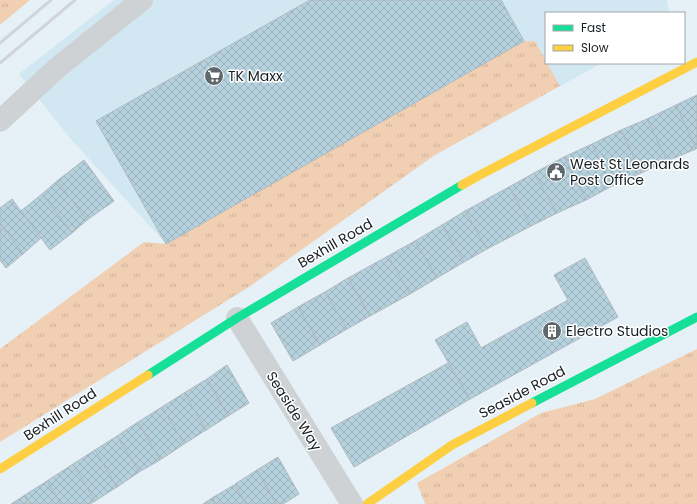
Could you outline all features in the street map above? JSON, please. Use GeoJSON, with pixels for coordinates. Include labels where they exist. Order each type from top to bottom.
{"type":"FeatureCollection","features":[{"type":"Feature","properties":{"kind":"main road","name":"Bexhill Road"},"geometry":{"type":"LineString","coordinates":[[0,469],[237,318],[478,176],[697,62]]}},
{"type":"Feature","properties":{"kind":"main road","name":"Seaside Road"},"geometry":{"type":"LineString","coordinates":[[367,504],[452,445],[697,317]]}},
{"type":"Feature","properties":{"kind":"street"},"geometry":{"type":"LineString","coordinates":[[0,122],[57,68],[142,0]]}},
{"type":"Feature","properties":{"kind":"street","name":"Seaside Way"},"geometry":{"type":"LineString","coordinates":[[237,318],[352,504]]}},
{"type":"Feature","properties":{"kind":"shaded area"},"geometry":{"type":"Polygon","coordinates":[[[114,0],[667,0],[669,12],[545,12],[545,59],[535,41],[524,41],[166,244],[70,138],[19,74],[114,0]]]}},
{"type":"Feature","properties":{"kind":"shaded area"},"geometry":{"type":"Polygon","coordinates":[[[548,64],[600,64],[560,86],[548,64]]]}},
{"type":"Feature","properties":{"kind":"green space"},"geometry":{"type":"Polygon","coordinates":[[[0,0],[30,0],[0,25],[0,0]]]}},
{"type":"Feature","properties":{"kind":"green space"},"geometry":{"type":"Polygon","coordinates":[[[524,41],[535,41],[545,59],[545,64],[548,64],[560,86],[435,155],[252,285],[0,442],[0,349],[144,242],[166,244],[524,41]]]}},
{"type":"Feature","properties":{"kind":"green space"},"geometry":{"type":"Polygon","coordinates":[[[697,349],[697,504],[425,504],[417,483],[541,413],[595,399],[697,349]]]}},
{"type":"Feature","properties":{"kind":"building"},"geometry":{"type":"Polygon","coordinates":[[[310,0],[501,0],[524,41],[166,244],[96,121],[310,0]]]}},
{"type":"Feature","properties":{"kind":"building"},"geometry":{"type":"Polygon","coordinates":[[[697,95],[697,148],[696,149],[676,105],[697,95]]]}},
{"type":"Feature","properties":{"kind":"building"},"geometry":{"type":"Polygon","coordinates":[[[676,105],[696,149],[667,161],[647,119],[676,105]]]}},
{"type":"Feature","properties":{"kind":"building"},"geometry":{"type":"Polygon","coordinates":[[[647,119],[667,161],[641,173],[621,130],[647,119]]]}},
{"type":"Feature","properties":{"kind":"building"},"geometry":{"type":"Polygon","coordinates":[[[621,130],[641,173],[612,186],[592,144],[621,130]]]}},
{"type":"Feature","properties":{"kind":"building"},"geometry":{"type":"Polygon","coordinates":[[[592,144],[612,186],[586,200],[564,157],[592,144]]]}},
{"type":"Feature","properties":{"kind":"building"},"geometry":{"type":"Polygon","coordinates":[[[564,157],[586,200],[557,213],[534,173],[564,157]]]}},
{"type":"Feature","properties":{"kind":"building"},"geometry":{"type":"Polygon","coordinates":[[[84,160],[114,201],[87,220],[57,181],[84,160]]]}},
{"type":"Feature","properties":{"kind":"building"},"geometry":{"type":"Polygon","coordinates":[[[534,173],[557,213],[531,226],[509,187],[534,173]]]}},
{"type":"Feature","properties":{"kind":"building"},"geometry":{"type":"Polygon","coordinates":[[[57,181],[87,220],[72,233],[42,194],[57,181]]]}},
{"type":"Feature","properties":{"kind":"building"},"geometry":{"type":"Polygon","coordinates":[[[509,187],[531,226],[487,249],[465,211],[509,187]]]}},
{"type":"Feature","properties":{"kind":"building"},"geometry":{"type":"Polygon","coordinates":[[[42,194],[72,233],[50,250],[21,211],[42,194]]]}},
{"type":"Feature","properties":{"kind":"building"},"geometry":{"type":"Polygon","coordinates":[[[12,199],[41,238],[23,254],[0,223],[0,208],[12,199]]]}},
{"type":"Feature","properties":{"kind":"building"},"geometry":{"type":"Polygon","coordinates":[[[465,211],[487,249],[464,262],[442,225],[465,211]]]}},
{"type":"Feature","properties":{"kind":"building"},"geometry":{"type":"Polygon","coordinates":[[[0,223],[23,254],[6,268],[0,260],[0,223]]]}},
{"type":"Feature","properties":{"kind":"building"},"geometry":{"type":"Polygon","coordinates":[[[442,225],[464,262],[437,278],[415,241],[442,225]]]}},
{"type":"Feature","properties":{"kind":"building"},"geometry":{"type":"Polygon","coordinates":[[[415,241],[437,278],[410,294],[388,256],[415,241]]]}},
{"type":"Feature","properties":{"kind":"building"},"geometry":{"type":"Polygon","coordinates":[[[388,256],[410,294],[370,316],[348,278],[388,256]]]}},
{"type":"Feature","properties":{"kind":"building","name":"Electro Studios"},"geometry":{"type":"Polygon","coordinates":[[[585,258],[618,317],[470,399],[435,340],[467,322],[481,348],[568,300],[554,275],[585,258]]]}},
{"type":"Feature","properties":{"kind":"building"},"geometry":{"type":"Polygon","coordinates":[[[348,278],[370,316],[347,329],[325,292],[348,278]]]}},
{"type":"Feature","properties":{"kind":"building"},"geometry":{"type":"Polygon","coordinates":[[[325,292],[347,329],[320,345],[298,307],[325,292]]]}},
{"type":"Feature","properties":{"kind":"building"},"geometry":{"type":"Polygon","coordinates":[[[298,307],[320,345],[293,361],[271,323],[298,307]]]}},
{"type":"Feature","properties":{"kind":"building"},"geometry":{"type":"Polygon","coordinates":[[[448,363],[470,399],[354,467],[331,428],[448,363]]]}},
{"type":"Feature","properties":{"kind":"building"},"geometry":{"type":"Polygon","coordinates":[[[227,365],[249,403],[228,416],[207,379],[227,365]]]}},
{"type":"Feature","properties":{"kind":"building"},"geometry":{"type":"Polygon","coordinates":[[[207,379],[228,416],[206,430],[184,393],[207,379]]]}},
{"type":"Feature","properties":{"kind":"building"},"geometry":{"type":"Polygon","coordinates":[[[184,393],[206,430],[184,444],[162,407],[184,393]]]}},
{"type":"Feature","properties":{"kind":"building"},"geometry":{"type":"Polygon","coordinates":[[[162,407],[184,444],[160,460],[138,422],[162,407]]]}},
{"type":"Feature","properties":{"kind":"building"},"geometry":{"type":"Polygon","coordinates":[[[138,422],[160,460],[139,472],[117,436],[138,422]]]}},
{"type":"Feature","properties":{"kind":"building"},"geometry":{"type":"Polygon","coordinates":[[[117,436],[139,472],[117,487],[95,450],[117,436]]]}},
{"type":"Feature","properties":{"kind":"building"},"geometry":{"type":"Polygon","coordinates":[[[95,450],[117,487],[95,501],[73,464],[95,450]]]}},
{"type":"Feature","properties":{"kind":"building"},"geometry":{"type":"Polygon","coordinates":[[[278,457],[299,494],[283,504],[276,504],[257,470],[278,457]]]}},
{"type":"Feature","properties":{"kind":"building"},"geometry":{"type":"Polygon","coordinates":[[[73,464],[95,501],[90,504],[61,504],[47,481],[73,464]]]}},
{"type":"Feature","properties":{"kind":"building"},"geometry":{"type":"Polygon","coordinates":[[[257,470],[276,504],[246,504],[235,484],[257,470]]]}},
{"type":"Feature","properties":{"kind":"building"},"geometry":{"type":"Polygon","coordinates":[[[47,481],[61,504],[31,504],[25,495],[47,481]]]}},
{"type":"Feature","properties":{"kind":"building"},"geometry":{"type":"Polygon","coordinates":[[[234,485],[246,504],[216,504],[212,498],[234,485]]]}},
{"type":"Feature","properties":{"kind":"building"},"geometry":{"type":"Polygon","coordinates":[[[25,495],[31,504],[11,504],[25,495]]]}},
{"type":"Feature","properties":{"kind":"building"},"geometry":{"type":"Polygon","coordinates":[[[212,498],[216,504],[203,504],[212,498]]]}},
{"type":"Feature","properties":{"kind":"railway"},"geometry":{"type":"LineString","coordinates":[[0,43],[51,0]]}},
{"type":"Feature","properties":{"kind":"railway"},"geometry":{"type":"LineString","coordinates":[[0,63],[75,0]]}},
{"type":"Feature","properties":{"kind":"traffic: fast"},"geometry":{"type":"LineString","coordinates":[[148,375],[237,318],[462,185]]}},
{"type":"Feature","properties":{"kind":"traffic: fast"},"geometry":{"type":"LineString","coordinates":[[532,403],[697,317]]}},
{"type":"Feature","properties":{"kind":"traffic: slow"},"geometry":{"type":"LineString","coordinates":[[462,185],[697,62]]}},
{"type":"Feature","properties":{"kind":"traffic: slow"},"geometry":{"type":"LineString","coordinates":[[0,469],[148,375]]}},
{"type":"Feature","properties":{"kind":"traffic: slow"},"geometry":{"type":"LineString","coordinates":[[367,504],[452,445],[532,403]]}},
{"type":"Feature","properties":{"kind":"place","name":"TK Maxx"},"geometry":{"type":"Point","coordinates":[214,76]}},
{"type":"Feature","properties":{"kind":"place","name":"West St Leonards Post Office"},"geometry":{"type":"Point","coordinates":[556,172]}},
{"type":"Feature","properties":{"kind":"place","name":"Electro Studios"},"geometry":{"type":"Point","coordinates":[552,331]}}]}
